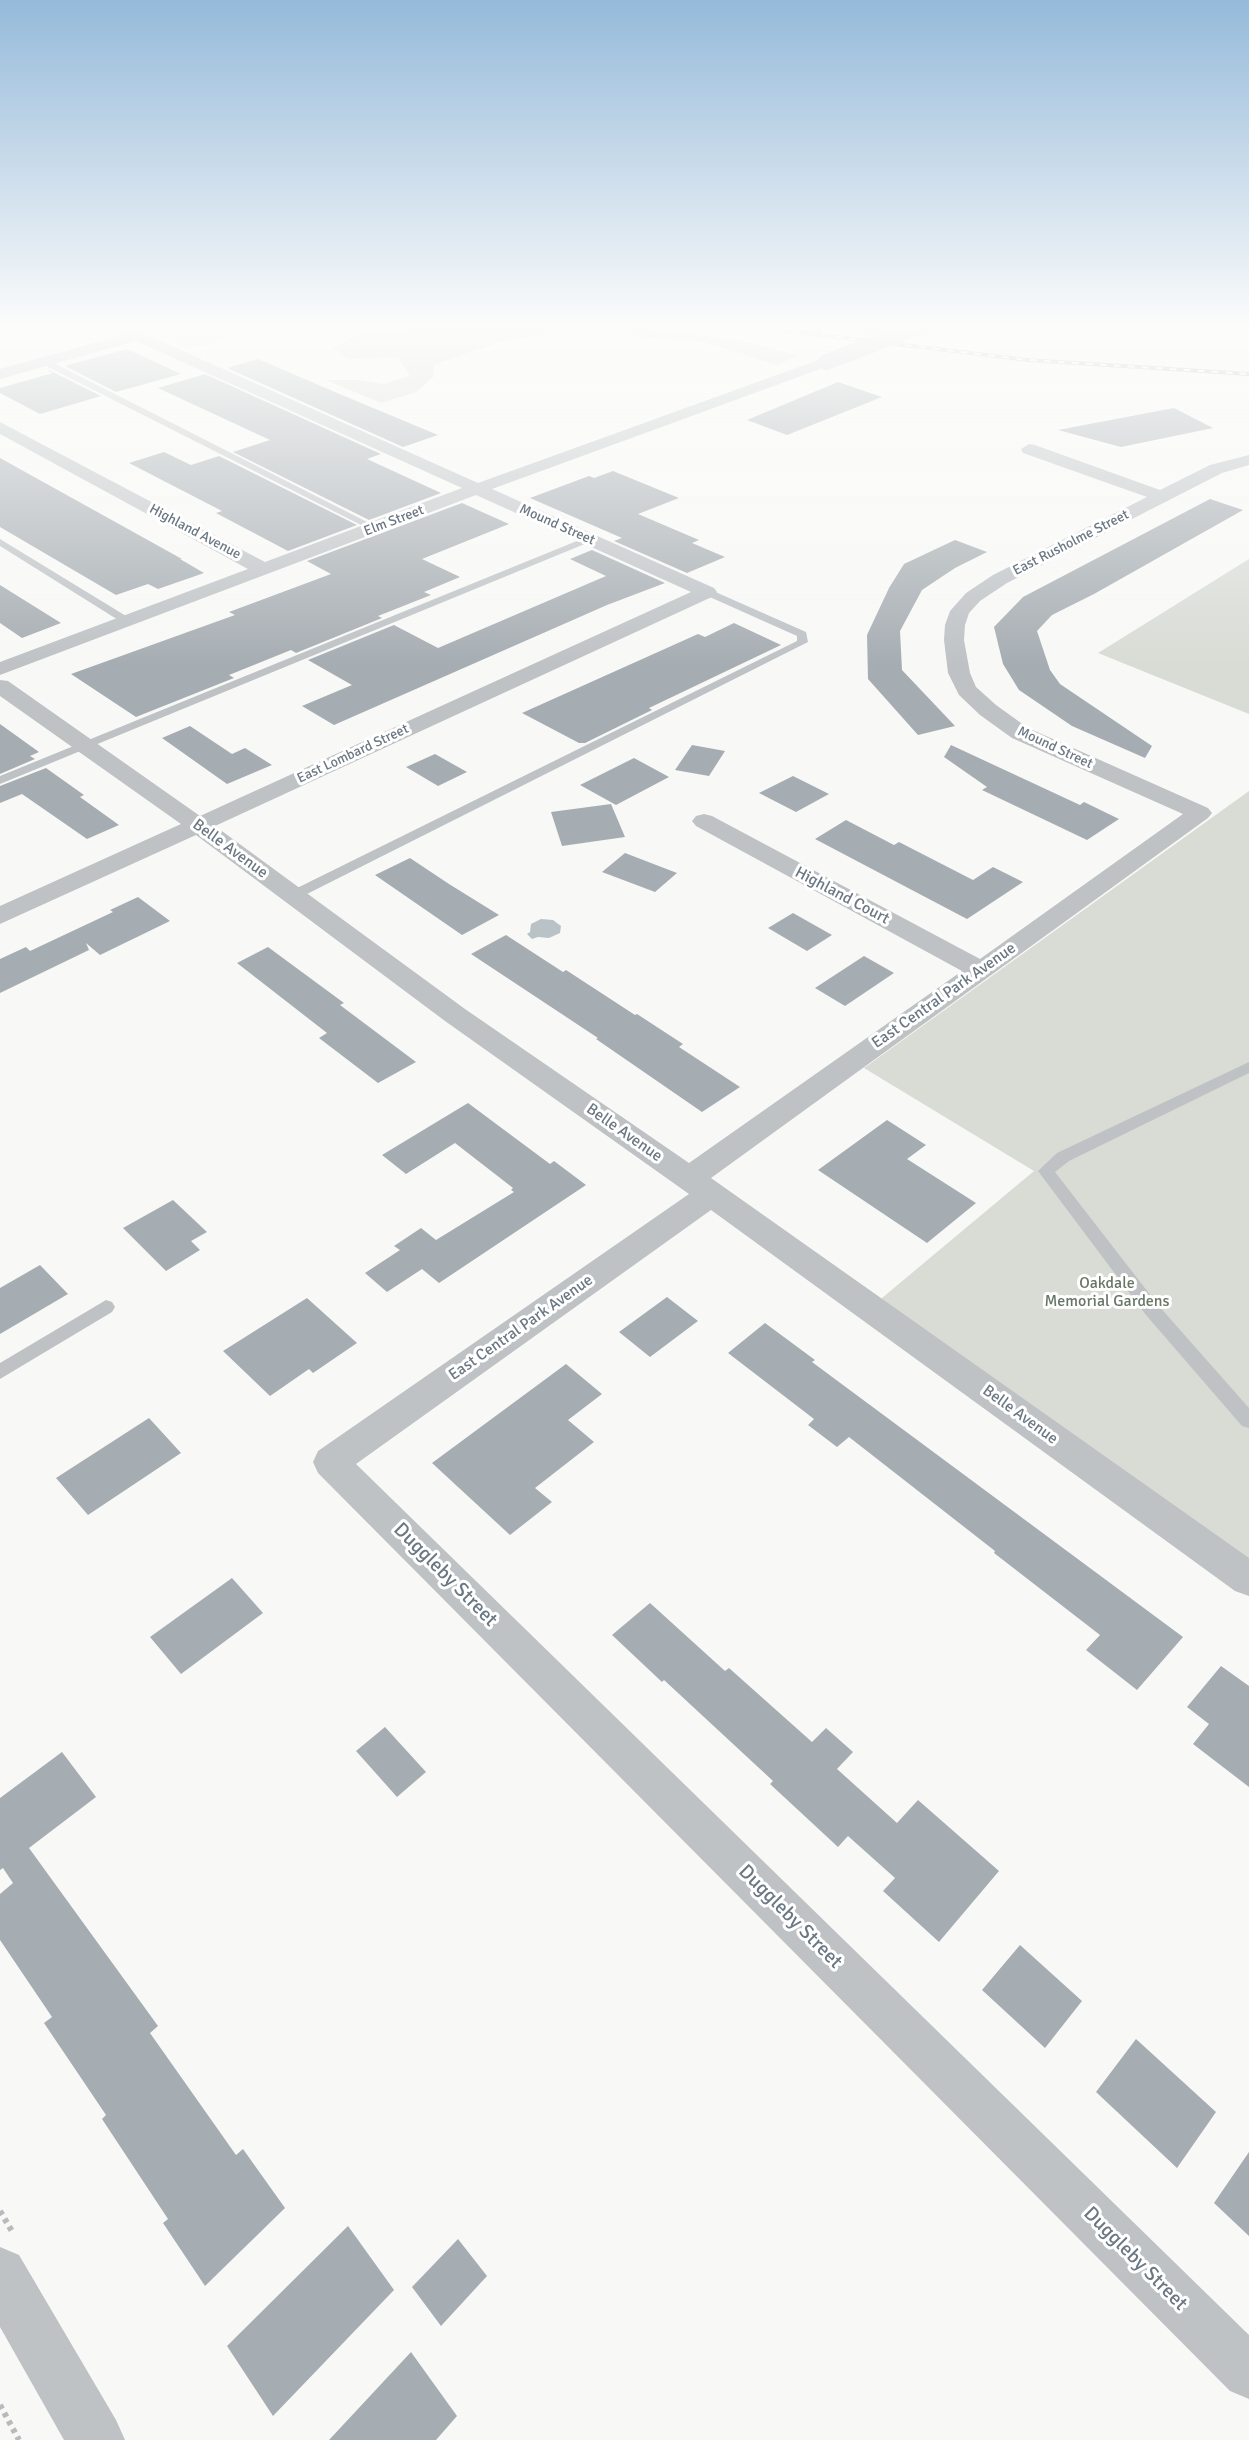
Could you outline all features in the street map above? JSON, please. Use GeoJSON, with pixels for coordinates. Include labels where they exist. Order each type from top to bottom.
{"type":"FeatureCollection","features":[{"type":"Feature","properties":{"kind":"street","name":"Highland Avenue"},"geometry":{"type":"LineString","coordinates":[[22,439],[263,569]]}},
{"type":"Feature","properties":{"kind":"street","name":"Mound Street"},"geometry":{"type":"LineString","coordinates":[[369,439],[707,592]]}},
{"type":"Feature","properties":{"kind":"street","name":"Elm Street"},"geometry":{"type":"LineString","coordinates":[[0,669],[614,439]]}},
{"type":"Feature","properties":{"kind":"street"},"geometry":{"type":"LineString","coordinates":[[1029,449],[1162,497]]}},
{"type":"Feature","properties":{"kind":"street","name":"East Rusholme Street"},"geometry":{"type":"LineString","coordinates":[[954,640],[960,611],[973,597],[1000,579],[1216,469],[1249,460]]}},
{"type":"Feature","properties":{"kind":"street","name":"East Lombard Street"},"geometry":{"type":"LineString","coordinates":[[0,916],[707,592]]}},
{"type":"Feature","properties":{"kind":"street","name":"Mound Street"},"geometry":{"type":"LineString","coordinates":[[954,640],[959,673],[967,690],[988,710],[1020,733],[1200,813]]}},
{"type":"Feature","properties":{"kind":"street","name":"Belle Avenue"},"geometry":{"type":"LineString","coordinates":[[0,686],[198,825],[456,1015],[700,1186],[1249,1579]]}},
{"type":"Feature","properties":{"kind":"street","name":"East Central Park Avenue"},"geometry":{"type":"LineString","coordinates":[[332,1462],[700,1186],[980,970],[1200,813]]}},
{"type":"Feature","properties":{"kind":"street","name":"Highland Court"},"geometry":{"type":"LineString","coordinates":[[704,821],[980,970]]}},
{"type":"Feature","properties":{"kind":"street","name":"Duggleby Street"},"geometry":{"type":"LineString","coordinates":[[332,1462],[1249,2372]]}},
{"type":"Feature","properties":{"kind":"street"},"geometry":{"type":"LineString","coordinates":[[0,2274],[96,2440]]}},
{"type":"Feature","properties":{"kind":"lane"},"geometry":{"type":"LineString","coordinates":[[197,439],[374,528]]}},
{"type":"Feature","properties":{"kind":"lane"},"geometry":{"type":"LineString","coordinates":[[0,780],[589,539]]}},
{"type":"Feature","properties":{"kind":"lane"},"geometry":{"type":"LineString","coordinates":[[0,542],[127,621]]}},
{"type":"Feature","properties":{"kind":"lane"},"geometry":{"type":"LineString","coordinates":[[294,896],[803,642],[801,634],[707,592]]}},
{"type":"Feature","properties":{"kind":"lane"},"geometry":{"type":"LineString","coordinates":[[1249,1067],[1064,1157],[1046,1171],[1152,1310],[1249,1421]]}},
{"type":"Feature","properties":{"kind":"lane"},"geometry":{"type":"LineString","coordinates":[[0,1372],[106,1307]]}},
{"type":"Feature","properties":{"kind":"path"},"geometry":{"type":"LineString","coordinates":[[0,2405],[19,2440]]}},
{"type":"Feature","properties":{"kind":"green space"},"geometry":{"type":"Polygon","coordinates":[[[1249,559],[1249,714],[1098,653],[1249,559]]]}},
{"type":"Feature","properties":{"kind":"green space","name":"Oakdale Memorial Gardens"},"geometry":{"type":"Polygon","coordinates":[[[1249,791],[1249,1567],[876,1303],[1034,1171],[864,1068],[1249,791]]]}},
{"type":"Feature","properties":{"kind":"shaded area"},"geometry":{"type":"Polygon","coordinates":[[[541,919],[553,920],[561,926],[560,933],[549,938],[532,939],[527,934],[530,932],[531,924],[541,919]]]}},
{"type":"Feature","properties":{"kind":"building"},"geometry":{"type":"Polygon","coordinates":[[[268,439],[348,439],[381,454],[367,459],[441,493],[369,520],[233,452],[270,440],[268,439]]]}},
{"type":"Feature","properties":{"kind":"building"},"geometry":{"type":"Polygon","coordinates":[[[385,439],[427,439],[403,447],[385,439]]]}},
{"type":"Feature","properties":{"kind":"building"},"geometry":{"type":"Polygon","coordinates":[[[1091,439],[1160,439],[1121,447],[1091,439]]]}},
{"type":"Feature","properties":{"kind":"building"},"geometry":{"type":"Polygon","coordinates":[[[164,452],[191,465],[219,456],[357,525],[288,551],[216,513],[222,511],[129,463],[164,452]]]}},
{"type":"Feature","properties":{"kind":"building"},"geometry":{"type":"Polygon","coordinates":[[[0,458],[204,573],[158,589],[148,584],[116,595],[0,527],[0,458]]]}},
{"type":"Feature","properties":{"kind":"building"},"geometry":{"type":"Polygon","coordinates":[[[613,471],[679,498],[638,514],[699,540],[692,543],[725,557],[687,573],[614,541],[622,538],[530,498],[589,476],[594,478],[613,471]]]}},
{"type":"Feature","properties":{"kind":"building"},"geometry":{"type":"Polygon","coordinates":[[[1210,499],[1243,510],[1094,594],[1052,615],[1037,631],[1050,670],[1060,684],[1152,746],[1145,758],[1072,726],[1019,690],[1003,664],[994,627],[1023,597],[1210,499]]]}},
{"type":"Feature","properties":{"kind":"building"},"geometry":{"type":"Polygon","coordinates":[[[462,503],[509,524],[422,559],[460,577],[424,592],[431,595],[378,616],[382,618],[296,653],[291,650],[229,675],[234,678],[136,717],[71,674],[235,615],[229,612],[331,574],[307,561],[462,503]]]}},
{"type":"Feature","properties":{"kind":"building"},"geometry":{"type":"Polygon","coordinates":[[[955,540],[987,552],[955,568],[922,590],[900,631],[902,670],[955,726],[918,735],[868,679],[867,635],[889,588],[904,564],[955,540]]]}},
{"type":"Feature","properties":{"kind":"building"},"geometry":{"type":"Polygon","coordinates":[[[592,550],[665,583],[607,605],[334,725],[302,706],[352,685],[308,660],[394,625],[438,648],[606,576],[570,559],[592,550]]]}},
{"type":"Feature","properties":{"kind":"building"},"geometry":{"type":"Polygon","coordinates":[[[0,585],[61,623],[22,638],[0,623],[0,585]]]}},
{"type":"Feature","properties":{"kind":"building"},"geometry":{"type":"Polygon","coordinates":[[[734,623],[781,645],[649,708],[652,710],[585,743],[579,743],[522,713],[698,634],[705,637],[734,623]]]}},
{"type":"Feature","properties":{"kind":"building"},"geometry":{"type":"Polygon","coordinates":[[[0,724],[39,752],[30,756],[35,759],[0,774],[0,724]]]}},
{"type":"Feature","properties":{"kind":"building"},"geometry":{"type":"Polygon","coordinates":[[[190,726],[232,754],[245,748],[272,765],[227,784],[162,738],[190,726]]]}},
{"type":"Feature","properties":{"kind":"building"},"geometry":{"type":"Polygon","coordinates":[[[692,745],[725,751],[709,776],[675,770],[692,745]]]}},
{"type":"Feature","properties":{"kind":"building"},"geometry":{"type":"Polygon","coordinates":[[[951,745],[1080,805],[1084,802],[1119,819],[1087,840],[982,790],[987,787],[944,757],[951,745]]]}},
{"type":"Feature","properties":{"kind":"building"},"geometry":{"type":"Polygon","coordinates":[[[435,754],[467,772],[438,786],[406,767],[435,754]]]}},
{"type":"Feature","properties":{"kind":"building"},"geometry":{"type":"Polygon","coordinates":[[[634,758],[669,777],[616,805],[580,785],[634,758]]]}},
{"type":"Feature","properties":{"kind":"building"},"geometry":{"type":"Polygon","coordinates":[[[46,768],[84,795],[80,797],[119,825],[87,839],[22,794],[0,803],[0,786],[46,768]]]}},
{"type":"Feature","properties":{"kind":"building"},"geometry":{"type":"Polygon","coordinates":[[[793,776],[829,794],[796,812],[759,793],[793,776]]]}},
{"type":"Feature","properties":{"kind":"building"},"geometry":{"type":"Polygon","coordinates":[[[611,804],[625,837],[562,846],[551,812],[611,804]]]}},
{"type":"Feature","properties":{"kind":"building"},"geometry":{"type":"Polygon","coordinates":[[[846,820],[894,845],[899,842],[973,880],[993,867],[1023,882],[967,919],[815,839],[846,820]]]}},
{"type":"Feature","properties":{"kind":"building"},"geometry":{"type":"Polygon","coordinates":[[[625,853],[677,873],[655,892],[602,872],[625,853]]]}},
{"type":"Feature","properties":{"kind":"building"},"geometry":{"type":"Polygon","coordinates":[[[410,858],[499,915],[462,935],[375,875],[410,858]]]}},
{"type":"Feature","properties":{"kind":"building"},"geometry":{"type":"Polygon","coordinates":[[[138,897],[170,921],[100,955],[86,943],[89,950],[0,993],[0,959],[26,947],[30,951],[113,912],[110,910],[138,897]]]}},
{"type":"Feature","properties":{"kind":"building"},"geometry":{"type":"Polygon","coordinates":[[[793,913],[832,935],[807,951],[768,928],[793,913]]]}},
{"type":"Feature","properties":{"kind":"building"},"geometry":{"type":"Polygon","coordinates":[[[506,935],[563,972],[566,970],[635,1015],[637,1014],[683,1044],[679,1047],[740,1087],[702,1112],[596,1039],[598,1038],[471,954],[506,935]]]}},
{"type":"Feature","properties":{"kind":"building"},"geometry":{"type":"Polygon","coordinates":[[[268,947],[344,1003],[340,1005],[416,1062],[378,1083],[319,1038],[327,1033],[237,963],[268,947]]]}},
{"type":"Feature","properties":{"kind":"building"},"geometry":{"type":"Polygon","coordinates":[[[864,956],[894,973],[845,1006],[815,988],[864,956]]]}},
{"type":"Feature","properties":{"kind":"building"},"geometry":{"type":"Polygon","coordinates":[[[468,1103],[550,1164],[554,1161],[586,1185],[439,1283],[422,1269],[387,1292],[365,1273],[400,1250],[394,1246],[421,1228],[436,1240],[514,1192],[511,1190],[513,1188],[455,1143],[406,1174],[382,1155],[468,1103]]]}},
{"type":"Feature","properties":{"kind":"building"},"geometry":{"type":"Polygon","coordinates":[[[887,1120],[926,1145],[907,1159],[976,1203],[927,1243],[818,1170],[887,1120]]]}},
{"type":"Feature","properties":{"kind":"building"},"geometry":{"type":"Polygon","coordinates":[[[173,1200],[207,1232],[191,1241],[200,1250],[166,1271],[123,1228],[173,1200]]]}},
{"type":"Feature","properties":{"kind":"building"},"geometry":{"type":"Polygon","coordinates":[[[40,1265],[68,1294],[0,1334],[0,1288],[40,1265]]]}},
{"type":"Feature","properties":{"kind":"building"},"geometry":{"type":"Polygon","coordinates":[[[667,1297],[698,1321],[650,1357],[619,1332],[667,1297]]]}},
{"type":"Feature","properties":{"kind":"building"},"geometry":{"type":"Polygon","coordinates":[[[307,1298],[357,1343],[313,1373],[309,1369],[270,1396],[223,1351],[307,1298]]]}},
{"type":"Feature","properties":{"kind":"building"},"geometry":{"type":"Polygon","coordinates":[[[765,1323],[815,1360],[812,1362],[1183,1637],[1137,1690],[1086,1650],[1100,1635],[849,1437],[837,1447],[808,1425],[814,1419],[728,1353],[765,1323]]]}},
{"type":"Feature","properties":{"kind":"building"},"geometry":{"type":"Polygon","coordinates":[[[566,1364],[602,1394],[568,1420],[594,1442],[535,1488],[552,1502],[510,1535],[432,1463],[566,1364]]]}},
{"type":"Feature","properties":{"kind":"building"},"geometry":{"type":"Polygon","coordinates":[[[149,1418],[181,1453],[88,1515],[56,1478],[149,1418]]]}},
{"type":"Feature","properties":{"kind":"building"},"geometry":{"type":"Polygon","coordinates":[[[232,1578],[263,1613],[181,1674],[150,1637],[232,1578]]]}},
{"type":"Feature","properties":{"kind":"building"},"geometry":{"type":"Polygon","coordinates":[[[650,1603],[725,1671],[729,1668],[812,1742],[826,1728],[853,1752],[837,1769],[897,1823],[918,1800],[999,1871],[939,1942],[883,1891],[895,1878],[848,1836],[838,1847],[770,1784],[773,1781],[612,1635],[650,1603]]]}},
{"type":"Feature","properties":{"kind":"building"},"geometry":{"type":"Polygon","coordinates":[[[1221,1666],[1249,1686],[1249,1787],[1193,1744],[1209,1724],[1187,1707],[1221,1666]]]}},
{"type":"Feature","properties":{"kind":"building"},"geometry":{"type":"Polygon","coordinates":[[[385,1727],[426,1772],[397,1797],[356,1751],[385,1727]]]}},
{"type":"Feature","properties":{"kind":"building"},"geometry":{"type":"Polygon","coordinates":[[[62,1752],[96,1797],[29,1848],[158,2026],[150,2033],[236,2155],[243,2149],[285,2208],[205,2286],[163,2223],[168,2219],[102,2119],[106,2115],[44,2023],[52,2017],[0,1940],[0,1894],[13,1883],[3,1868],[0,1870],[0,1798],[62,1752]]]}},
{"type":"Feature","properties":{"kind":"building"},"geometry":{"type":"Polygon","coordinates":[[[1020,1945],[1082,2001],[1045,2048],[982,1990],[1020,1945]]]}},
{"type":"Feature","properties":{"kind":"building"},"geometry":{"type":"Polygon","coordinates":[[[1136,2039],[1216,2112],[1177,2168],[1096,2092],[1136,2039]]]}},
{"type":"Feature","properties":{"kind":"building"},"geometry":{"type":"Polygon","coordinates":[[[1249,2152],[1249,2236],[1214,2203],[1249,2152]]]}},
{"type":"Feature","properties":{"kind":"building"},"geometry":{"type":"Polygon","coordinates":[[[348,2226],[394,2290],[273,2416],[227,2346],[348,2226]]]}},
{"type":"Feature","properties":{"kind":"building"},"geometry":{"type":"Polygon","coordinates":[[[458,2239],[487,2276],[441,2326],[412,2287],[458,2239]]]}},
{"type":"Feature","properties":{"kind":"building"},"geometry":{"type":"Polygon","coordinates":[[[411,2352],[457,2416],[436,2440],[329,2440],[411,2352]]]}}]}
